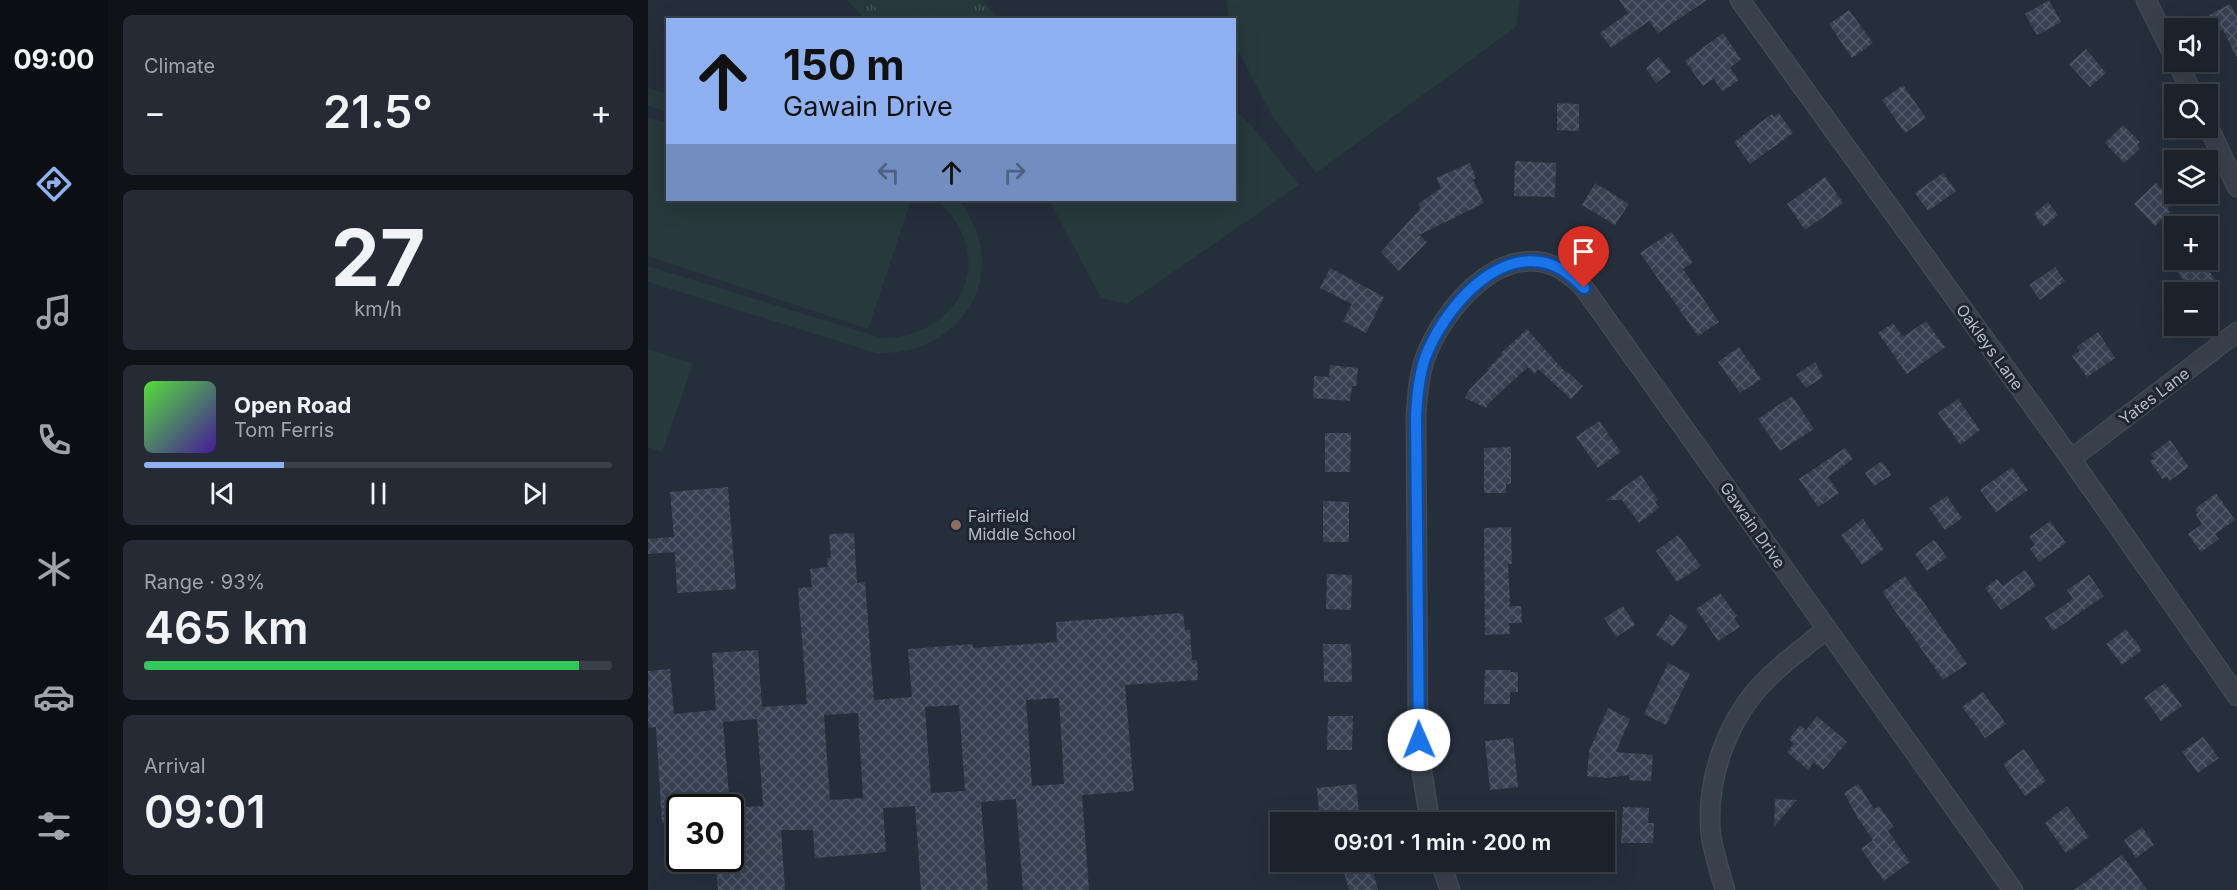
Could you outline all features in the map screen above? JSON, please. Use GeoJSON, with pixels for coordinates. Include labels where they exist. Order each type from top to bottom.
{"type":"FeatureCollection","features":[{"type":"Feature","properties":{"kind":"street","name":"Oakleys Lane"},"geometry":{"type":"LineString","coordinates":[[1740,0],[2071,459],[2237,696]]}},
{"type":"Feature","properties":{"kind":"street"},"geometry":{"type":"LineString","coordinates":[[2146,0],[2164,36]]}},
{"type":"Feature","properties":{"kind":"street"},"geometry":{"type":"LineString","coordinates":[[2214,138],[2237,187]]}},
{"type":"Feature","properties":{"kind":"street","name":"Gawain Drive"},"geometry":{"type":"LineString","coordinates":[[1428,812],[1418,723],[1416,416],[1417,396],[1425,358],[1452,309],[1485,277],[1506,265],[1528,262],[1545,263],[1572,276],[1584,288],[2013,890]]}},
{"type":"Feature","properties":{"kind":"street","name":"Yates Lane"},"geometry":{"type":"LineString","coordinates":[[2071,459],[2237,332]]}},
{"type":"Feature","properties":{"kind":"street"},"geometry":{"type":"LineString","coordinates":[[1725,890],[1711,834],[1711,798],[1723,750],[1739,716],[1752,696],[1766,680],[1827,629]]}},
{"type":"Feature","properties":{"kind":"street"},"geometry":{"type":"LineString","coordinates":[[1444,872],[1450,890]]}},
{"type":"Feature","properties":{"kind":"green space"},"geometry":{"type":"Polygon","coordinates":[[[847,0],[982,0],[998,18],[864,18],[847,0]]]}},
{"type":"Feature","properties":{"kind":"green space"},"geometry":{"type":"Polygon","coordinates":[[[869,0],[911,0],[926,18],[885,18],[869,0]]]}},
{"type":"Feature","properties":{"kind":"green space"},"geometry":{"type":"Polygon","coordinates":[[[924,0],[966,0],[968,2],[948,18],[939,18],[924,0]]]}},
{"type":"Feature","properties":{"kind":"green space"},"geometry":{"type":"Polygon","coordinates":[[[1226,0],[1520,0],[1516,27],[1316,173],[1273,117],[1236,47],[1236,18],[1229,18],[1226,0]]]}},
{"type":"Feature","properties":{"kind":"green space"},"geometry":{"type":"Polygon","coordinates":[[[648,88],[666,94],[666,112],[648,106],[648,88]]]}},
{"type":"Feature","properties":{"kind":"green space"},"geometry":{"type":"Polygon","coordinates":[[[1236,111],[1252,126],[1299,185],[1127,304],[1101,298],[1050,201],[1236,201],[1236,111]]]}},
{"type":"Feature","properties":{"kind":"green space"},"geometry":{"type":"Polygon","coordinates":[[[648,117],[666,123],[666,201],[903,201],[910,203],[868,329],[648,256],[648,117]]]}},
{"type":"Feature","properties":{"kind":"green space"},"geometry":{"type":"Polygon","coordinates":[[[936,201],[960,201],[975,227],[982,254],[980,280],[971,304],[955,325],[934,340],[907,350],[876,353],[648,282],[648,266],[882,338],[902,336],[921,330],[937,321],[951,308],[961,293],[967,276],[968,257],[963,236],[958,225],[936,201]]]}},
{"type":"Feature","properties":{"kind":"green space"},"geometry":{"type":"Polygon","coordinates":[[[648,349],[693,364],[662,452],[648,447],[648,349]]]}},
{"type":"Feature","properties":{"kind":"building"},"geometry":{"type":"Polygon","coordinates":[[[1619,0],[1707,0],[1658,33],[1649,21],[1611,48],[1600,33],[1628,13],[1619,0]]]}},
{"type":"Feature","properties":{"kind":"building"},"geometry":{"type":"Polygon","coordinates":[[[2049,0],[2061,22],[2037,35],[2025,14],[2049,0]]]}},
{"type":"Feature","properties":{"kind":"building"},"geometry":{"type":"Polygon","coordinates":[[[2230,4],[2237,17],[2237,58],[2223,30],[2218,32],[2218,18],[2211,18],[2209,15],[2230,4]]]}},
{"type":"Feature","properties":{"kind":"building"},"geometry":{"type":"Polygon","coordinates":[[[1849,10],[1873,43],[1852,58],[1829,24],[1849,10]]]}},
{"type":"Feature","properties":{"kind":"building"},"geometry":{"type":"Polygon","coordinates":[[[1723,33],[1741,59],[1730,68],[1739,80],[1723,91],[1713,79],[1703,86],[1685,61],[1723,33]]]}},
{"type":"Feature","properties":{"kind":"building"},"geometry":{"type":"Polygon","coordinates":[[[2086,49],[2106,73],[2090,87],[2069,64],[2086,49]]]}},
{"type":"Feature","properties":{"kind":"building"},"geometry":{"type":"Polygon","coordinates":[[[1659,57],[1671,72],[1656,83],[1646,68],[1659,57]]]}},
{"type":"Feature","properties":{"kind":"building"},"geometry":{"type":"Polygon","coordinates":[[[1903,85],[1926,118],[1905,133],[1882,100],[1903,85]]]}},
{"type":"Feature","properties":{"kind":"building"},"geometry":{"type":"Polygon","coordinates":[[[1557,103],[1579,104],[1579,131],[1557,130],[1557,103]]]}},
{"type":"Feature","properties":{"kind":"building"},"geometry":{"type":"Polygon","coordinates":[[[1779,113],[1793,133],[1750,164],[1734,142],[1772,114],[1774,117],[1779,113]]]}},
{"type":"Feature","properties":{"kind":"building"},"geometry":{"type":"Polygon","coordinates":[[[2123,125],[2140,142],[2137,145],[2140,149],[2124,163],[2105,143],[2123,125]]]}},
{"type":"Feature","properties":{"kind":"building"},"geometry":{"type":"Polygon","coordinates":[[[1515,161],[1556,163],[1555,197],[1514,196],[1515,161]]]}},
{"type":"Feature","properties":{"kind":"building"},"geometry":{"type":"Polygon","coordinates":[[[1470,163],[1476,178],[1473,180],[1484,203],[1419,235],[1427,242],[1399,271],[1381,252],[1421,208],[1418,204],[1441,188],[1436,178],[1470,163]]]}},
{"type":"Feature","properties":{"kind":"building"},"geometry":{"type":"Polygon","coordinates":[[[1943,173],[1956,191],[1928,211],[1915,193],[1943,173]]]}},
{"type":"Feature","properties":{"kind":"building"},"geometry":{"type":"Polygon","coordinates":[[[1825,177],[1843,203],[1805,230],[1787,204],[1825,177]]]}},
{"type":"Feature","properties":{"kind":"building"},"geometry":{"type":"Polygon","coordinates":[[[1595,183],[1629,204],[1615,225],[1582,205],[1595,183]]]}},
{"type":"Feature","properties":{"kind":"building"},"geometry":{"type":"Polygon","coordinates":[[[2156,183],[2164,192],[2164,204],[2170,205],[2167,208],[2170,212],[2155,226],[2134,204],[2156,183]]]}},
{"type":"Feature","properties":{"kind":"building"},"geometry":{"type":"Polygon","coordinates":[[[2048,202],[2058,215],[2044,227],[2034,214],[2048,202]]]}},
{"type":"Feature","properties":{"kind":"building"},"geometry":{"type":"Polygon","coordinates":[[[1671,232],[1693,262],[1683,269],[1719,322],[1698,336],[1640,253],[1671,232]]]}},
{"type":"Feature","properties":{"kind":"building"},"geometry":{"type":"Polygon","coordinates":[[[2055,267],[2065,281],[2040,300],[2029,285],[2055,267]]]}},
{"type":"Feature","properties":{"kind":"building"},"geometry":{"type":"Polygon","coordinates":[[[1330,268],[1384,297],[1366,333],[1343,321],[1352,304],[1320,288],[1330,268]]]}},
{"type":"Feature","properties":{"kind":"building"},"geometry":{"type":"Polygon","coordinates":[[[2176,270],[2208,270],[2217,282],[2185,282],[2176,270]]]}},
{"type":"Feature","properties":{"kind":"building"},"geometry":{"type":"Polygon","coordinates":[[[1926,321],[1945,347],[1907,374],[1878,333],[1893,323],[1903,337],[1926,321]]]}},
{"type":"Feature","properties":{"kind":"building"},"geometry":{"type":"Polygon","coordinates":[[[1527,329],[1567,374],[1568,372],[1583,386],[1571,399],[1538,369],[1534,374],[1528,367],[1486,408],[1465,398],[1469,390],[1489,370],[1487,369],[1502,355],[1501,353],[1527,329]]]}},
{"type":"Feature","properties":{"kind":"building"},"geometry":{"type":"Polygon","coordinates":[[[2098,332],[2115,358],[2087,377],[2072,356],[2080,351],[2077,347],[2098,332]]]}},
{"type":"Feature","properties":{"kind":"building"},"geometry":{"type":"Polygon","coordinates":[[[1739,347],[1761,379],[1740,393],[1718,362],[1739,347]]]}},
{"type":"Feature","properties":{"kind":"building"},"geometry":{"type":"Polygon","coordinates":[[[1815,362],[1823,377],[1806,388],[1796,375],[1815,362]]]}},
{"type":"Feature","properties":{"kind":"building"},"geometry":{"type":"Polygon","coordinates":[[[1330,365],[1358,368],[1356,386],[1352,386],[1350,401],[1313,398],[1314,376],[1329,377],[1330,365]]]}},
{"type":"Feature","properties":{"kind":"building"},"geometry":{"type":"Polygon","coordinates":[[[1792,396],[1814,429],[1780,451],[1758,419],[1792,396]]]}},
{"type":"Feature","properties":{"kind":"building"},"geometry":{"type":"Polygon","coordinates":[[[1958,399],[1980,430],[1960,445],[1938,413],[1958,399]]]}},
{"type":"Feature","properties":{"kind":"building"},"geometry":{"type":"Polygon","coordinates":[[[1599,421],[1621,452],[1598,468],[1576,437],[1599,421]]]}},
{"type":"Feature","properties":{"kind":"building"},"geometry":{"type":"Polygon","coordinates":[[[1325,433],[1351,433],[1350,472],[1325,472],[1325,433]]]}},
{"type":"Feature","properties":{"kind":"building"},"geometry":{"type":"Polygon","coordinates":[[[2170,440],[2189,467],[2169,481],[2167,477],[2162,479],[2150,461],[2154,459],[2151,454],[2170,440]]]}},
{"type":"Feature","properties":{"kind":"building"},"geometry":{"type":"Polygon","coordinates":[[[1511,447],[1511,484],[1506,484],[1506,493],[1484,493],[1484,448],[1511,447]]]}},
{"type":"Feature","properties":{"kind":"building"},"geometry":{"type":"Polygon","coordinates":[[[1845,448],[1853,459],[1828,477],[1839,493],[1818,507],[1799,479],[1845,448]]]}},
{"type":"Feature","properties":{"kind":"building"},"geometry":{"type":"Polygon","coordinates":[[[1882,461],[1891,475],[1874,486],[1865,473],[1882,461]]]}},
{"type":"Feature","properties":{"kind":"building"},"geometry":{"type":"Polygon","coordinates":[[[2012,467],[2028,490],[1996,512],[1980,490],[2012,467]]]}},
{"type":"Feature","properties":{"kind":"building"},"geometry":{"type":"Polygon","coordinates":[[[1641,475],[1658,500],[1655,502],[1659,508],[1639,523],[1622,500],[1606,500],[1641,475]]]}},
{"type":"Feature","properties":{"kind":"building"},"geometry":{"type":"Polygon","coordinates":[[[728,487],[736,589],[677,593],[675,552],[648,554],[648,539],[674,537],[670,492],[728,487]]]}},
{"type":"Feature","properties":{"kind":"building"},"geometry":{"type":"Polygon","coordinates":[[[2216,493],[2235,520],[2215,534],[2219,539],[2201,552],[2188,534],[2202,524],[2195,509],[2216,493]]]}},
{"type":"Feature","properties":{"kind":"building"},"geometry":{"type":"Polygon","coordinates":[[[1947,496],[1962,518],[1945,530],[1929,508],[1947,496]]]}},
{"type":"Feature","properties":{"kind":"building"},"geometry":{"type":"Polygon","coordinates":[[[1323,501],[1349,502],[1349,542],[1323,542],[1323,501]]]}},
{"type":"Feature","properties":{"kind":"building"},"geometry":{"type":"Polygon","coordinates":[[[1863,519],[1884,549],[1862,565],[1841,535],[1863,519]]]}},
{"type":"Feature","properties":{"kind":"building"},"geometry":{"type":"Polygon","coordinates":[[[2050,521],[2066,543],[2039,562],[2030,549],[2035,545],[2029,537],[2050,521]]]}},
{"type":"Feature","properties":{"kind":"building"},"geometry":{"type":"Polygon","coordinates":[[[1511,527],[1512,564],[1508,564],[1510,606],[1521,606],[1522,623],[1509,623],[1510,634],[1485,635],[1484,528],[1511,527]]]}},
{"type":"Feature","properties":{"kind":"building"},"geometry":{"type":"Polygon","coordinates":[[[854,533],[857,583],[865,582],[874,700],[912,697],[908,649],[973,644],[973,648],[1057,642],[1056,622],[1183,613],[1185,630],[1190,630],[1192,660],[1197,660],[1198,680],[1125,685],[1134,791],[1082,795],[1089,890],[1023,890],[1016,799],[981,802],[988,890],[921,890],[915,806],[883,808],[886,852],[815,858],[813,830],[781,830],[785,890],[718,890],[716,872],[744,872],[744,807],[763,806],[757,719],[723,722],[729,794],[666,794],[666,823],[662,823],[656,727],[648,728],[648,671],[670,669],[674,714],[716,710],[712,653],[758,650],[762,707],[807,704],[798,588],[812,587],[810,569],[828,567],[827,558],[831,558],[829,534],[854,533]],[[1059,698],[1026,700],[1032,786],[1064,784],[1059,698]],[[959,705],[925,707],[931,793],[965,791],[959,705]],[[858,713],[824,715],[830,800],[863,798],[858,713]]]}},
{"type":"Feature","properties":{"kind":"building"},"geometry":{"type":"Polygon","coordinates":[[[1678,535],[1701,566],[1677,582],[1656,551],[1678,535]]]}},
{"type":"Feature","properties":{"kind":"building"},"geometry":{"type":"Polygon","coordinates":[[[1934,540],[1947,557],[1927,571],[1915,554],[1934,540]]]}},
{"type":"Feature","properties":{"kind":"building"},"geometry":{"type":"Polygon","coordinates":[[[2025,570],[2036,586],[2001,610],[1985,588],[1997,579],[2003,586],[2025,570]]]}},
{"type":"Feature","properties":{"kind":"building"},"geometry":{"type":"Polygon","coordinates":[[[1327,574],[1352,575],[1351,610],[1326,609],[1327,574]]]}},
{"type":"Feature","properties":{"kind":"building"},"geometry":{"type":"Polygon","coordinates":[[[2089,575],[2104,596],[2053,631],[2045,618],[2073,599],[2067,590],[2089,575]]]}},
{"type":"Feature","properties":{"kind":"building"},"geometry":{"type":"Polygon","coordinates":[[[1905,576],[1967,664],[1943,680],[1882,592],[1905,576]]]}},
{"type":"Feature","properties":{"kind":"building"},"geometry":{"type":"Polygon","coordinates":[[[1720,593],[1737,616],[1734,618],[1740,627],[1718,641],[1696,609],[1720,593]]]}},
{"type":"Feature","properties":{"kind":"building"},"geometry":{"type":"Polygon","coordinates":[[[1623,606],[1635,625],[1616,637],[1604,618],[1623,606]]]}},
{"type":"Feature","properties":{"kind":"building"},"geometry":{"type":"Polygon","coordinates":[[[1670,614],[1688,626],[1673,647],[1656,635],[1670,614]]]}},
{"type":"Feature","properties":{"kind":"building"},"geometry":{"type":"Polygon","coordinates":[[[2126,629],[2142,650],[2122,665],[2106,644],[2126,629]]]}},
{"type":"Feature","properties":{"kind":"building"},"geometry":{"type":"Polygon","coordinates":[[[1323,644],[1351,644],[1352,682],[1324,682],[1323,644]]]}},
{"type":"Feature","properties":{"kind":"building"},"geometry":{"type":"Polygon","coordinates":[[[1668,663],[1690,674],[1666,725],[1644,714],[1668,663]]]}},
{"type":"Feature","properties":{"kind":"building"},"geometry":{"type":"Polygon","coordinates":[[[1485,670],[1518,672],[1518,692],[1510,692],[1510,704],[1484,704],[1485,670]]]}},
{"type":"Feature","properties":{"kind":"building"},"geometry":{"type":"Polygon","coordinates":[[[2165,683],[2182,706],[2161,721],[2144,698],[2165,683]]]}},
{"type":"Feature","properties":{"kind":"building"},"geometry":{"type":"Polygon","coordinates":[[[1983,692],[2006,724],[1985,738],[1962,707],[1983,692]]]}},
{"type":"Feature","properties":{"kind":"building"},"geometry":{"type":"Polygon","coordinates":[[[1608,708],[1630,719],[1616,752],[1653,755],[1651,781],[1630,780],[1629,775],[1606,778],[1587,776],[1589,751],[1608,708]]]}},
{"type":"Feature","properties":{"kind":"building"},"geometry":{"type":"Polygon","coordinates":[[[1328,716],[1353,716],[1352,750],[1327,750],[1328,716]]]}},
{"type":"Feature","properties":{"kind":"building"},"geometry":{"type":"Polygon","coordinates":[[[1817,716],[1847,742],[1823,770],[1814,762],[1808,770],[1787,752],[1794,744],[1789,739],[1800,725],[1806,730],[1817,716]]]}},
{"type":"Feature","properties":{"kind":"building"},"geometry":{"type":"Polygon","coordinates":[[[2203,737],[2219,758],[2198,773],[2182,752],[2203,737]]]}},
{"type":"Feature","properties":{"kind":"building"},"geometry":{"type":"Polygon","coordinates":[[[1513,738],[1518,787],[1490,790],[1485,741],[1513,738]]]}},
{"type":"Feature","properties":{"kind":"building"},"geometry":{"type":"Polygon","coordinates":[[[2024,749],[2046,781],[2025,796],[2003,764],[2024,749]]]}},
{"type":"Feature","properties":{"kind":"building"},"geometry":{"type":"Polygon","coordinates":[[[1356,784],[1359,812],[1319,812],[1317,788],[1356,784]]]}},
{"type":"Feature","properties":{"kind":"building"},"geometry":{"type":"Polygon","coordinates":[[[1858,784],[1874,809],[1879,806],[1894,827],[1888,831],[1910,862],[1884,881],[1861,849],[1873,840],[1844,793],[1858,784]]]}},
{"type":"Feature","properties":{"kind":"building"},"geometry":{"type":"Polygon","coordinates":[[[1775,799],[1797,800],[1774,827],[1775,799]]]}},
{"type":"Feature","properties":{"kind":"building"},"geometry":{"type":"Polygon","coordinates":[[[2067,806],[2089,837],[2066,853],[2045,823],[2067,806]]]}},
{"type":"Feature","properties":{"kind":"building"},"geometry":{"type":"Polygon","coordinates":[[[1623,807],[1649,808],[1648,823],[1654,823],[1653,843],[1621,843],[1623,807]]]}},
{"type":"Feature","properties":{"kind":"building"},"geometry":{"type":"Polygon","coordinates":[[[2142,827],[2154,845],[2136,858],[2124,840],[2142,827]]]}},
{"type":"Feature","properties":{"kind":"building"},"geometry":{"type":"Polygon","coordinates":[[[2122,855],[2147,890],[2074,890],[2122,855]]]}},
{"type":"Feature","properties":{"kind":"building"},"geometry":{"type":"Polygon","coordinates":[[[1344,872],[1373,872],[1378,890],[1349,890],[1344,872]]]}},
{"type":"Feature","properties":{"kind":"place","name":"Fairfield Middle School"},"geometry":{"type":"Point","coordinates":[956,525]}},
{"type":"Feature","properties":{"kind":"route"},"geometry":{"type":"LineString","coordinates":[[1419,740],[1416,416],[1417,396],[1425,358],[1452,309],[1485,277],[1506,265],[1528,262],[1545,263],[1572,276],[1584,288]]}}]}
